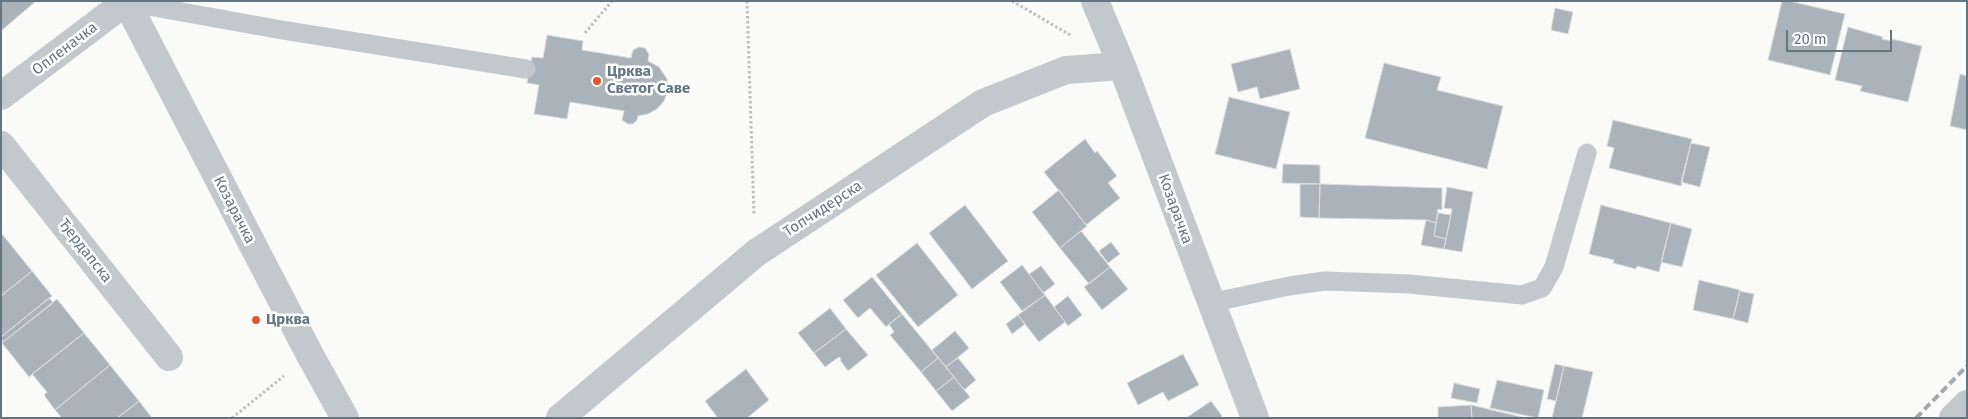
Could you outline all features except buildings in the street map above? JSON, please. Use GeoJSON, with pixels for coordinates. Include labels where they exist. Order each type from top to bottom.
{"type":"FeatureCollection","features":[{"type":"Feature","properties":{"kind":"street","name":"Козарачка"},"geometry":{"type":"LineString","coordinates":[[1095,1],[1122,66],[1255,418]]}},
{"type":"Feature","properties":{"kind":"street","name":"Козарачка"},"geometry":{"type":"LineString","coordinates":[[126,2],[310,355],[345,418]]}},
{"type":"Feature","properties":{"kind":"street","name":"Опленачка"},"geometry":{"type":"LineString","coordinates":[[1,96],[89,32],[126,2]]}},
{"type":"Feature","properties":{"kind":"street","name":"Топчидерска"},"geometry":{"type":"LineString","coordinates":[[560,418],[756,253],[983,103],[1066,70],[1122,66]]}},
{"type":"Feature","properties":{"kind":"street","name":"Ђердапска"},"geometry":{"type":"LineString","coordinates":[[1,145],[169,357]]}},
{"type":"Feature","properties":{"kind":"street"},"geometry":{"type":"LineString","coordinates":[[1953,418],[1967,404]]}},
{"type":"Feature","properties":{"kind":"lane"},"geometry":{"type":"LineString","coordinates":[[126,2],[282,30],[526,69]]}},
{"type":"Feature","properties":{"kind":"lane"},"geometry":{"type":"LineString","coordinates":[[1210,303],[1289,286],[1325,281],[1409,284],[1522,294],[1542,288],[1554,267],[1587,153]]}},
{"type":"Feature","properties":{"kind":"path"},"geometry":{"type":"LineString","coordinates":[[585,34],[612,1]]}},
{"type":"Feature","properties":{"kind":"path"},"geometry":{"type":"LineString","coordinates":[[746,1],[756,253]]}},
{"type":"Feature","properties":{"kind":"path"},"geometry":{"type":"LineString","coordinates":[[1012,1],[1080,41]]}},
{"type":"Feature","properties":{"kind":"path"},"geometry":{"type":"LineString","coordinates":[[232,418],[310,355]]}},
{"type":"Feature","properties":{"kind":"railway"},"geometry":{"type":"LineString","coordinates":[[1916,418],[1967,366]]}},
{"type":"Feature","properties":{"kind":"place","name":"Црква Светог Саве"},"geometry":{"type":"Point","coordinates":[597,81]}},
{"type":"Feature","properties":{"kind":"place","name":"Црква"},"geometry":{"type":"Point","coordinates":[256,320]}}]}
